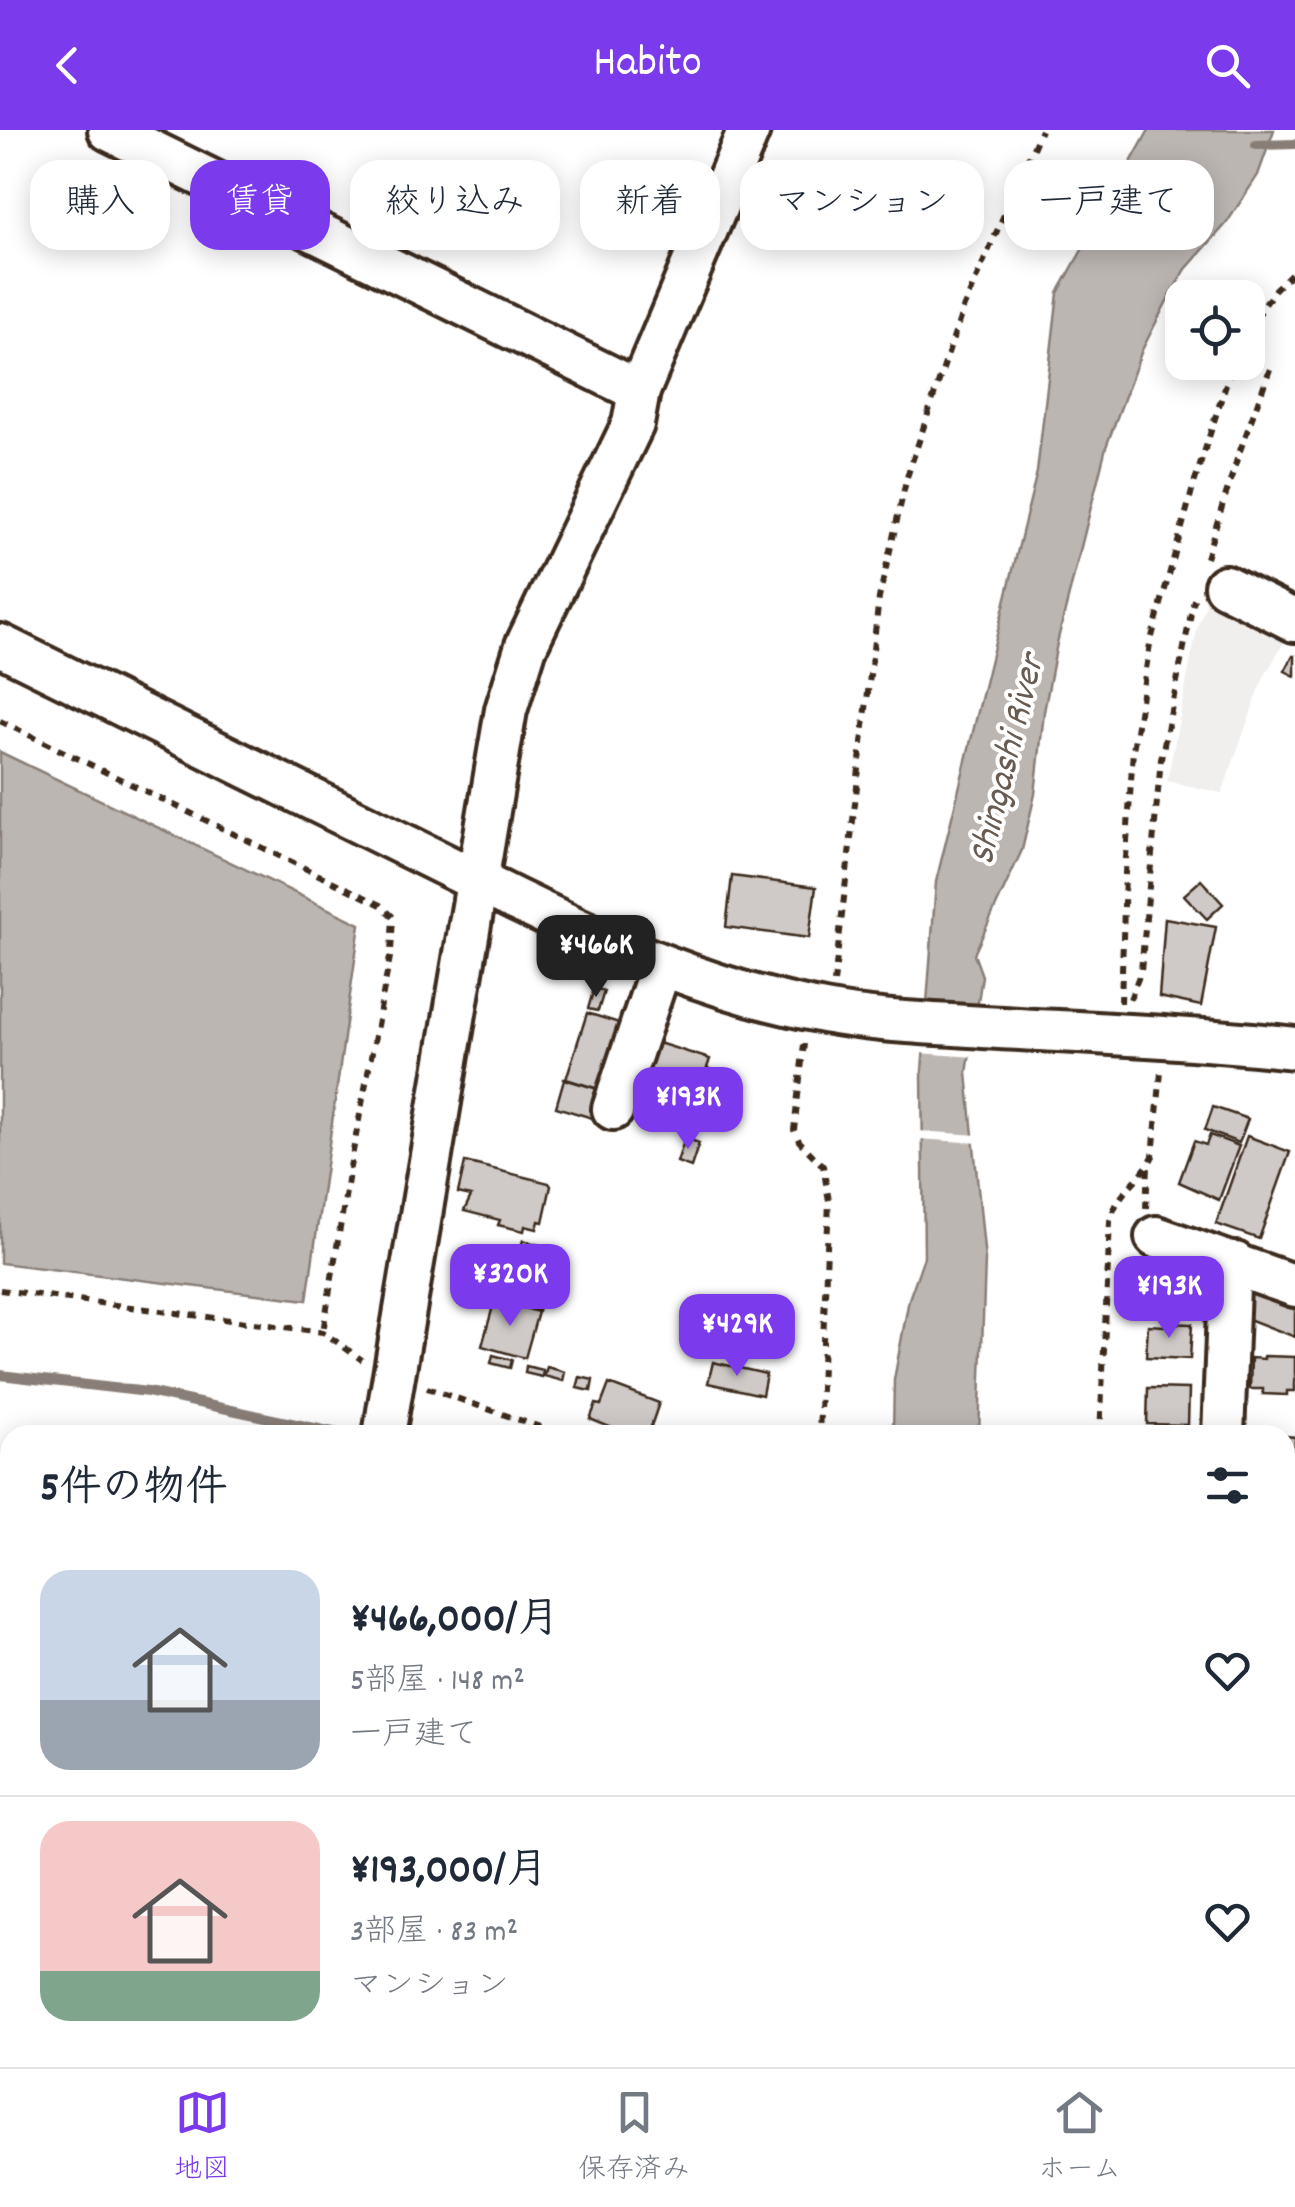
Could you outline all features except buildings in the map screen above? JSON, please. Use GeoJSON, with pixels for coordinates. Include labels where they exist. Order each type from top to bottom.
{"type":"FeatureCollection","features":[{"type":"Feature","properties":{"kind":"street"},"geometry":{"type":"LineString","coordinates":[[109,130],[639,391]]}},
{"type":"Feature","properties":{"kind":"street"},"geometry":{"type":"LineString","coordinates":[[387,1425],[402,1383],[506,710],[526,646],[633,424],[639,391],[749,130]]}},
{"type":"Feature","properties":{"kind":"street"},"geometry":{"type":"LineString","coordinates":[[1208,583],[1295,621]]}},
{"type":"Feature","properties":{"kind":"street"},"geometry":{"type":"LineString","coordinates":[[0,645],[478,882],[661,966],[766,999],[838,1003],[888,1020],[1114,1024],[1295,1048]]}},
{"type":"Feature","properties":{"kind":"street"},"geometry":{"type":"LineString","coordinates":[[614,1110],[661,966]]}},
{"type":"Feature","properties":{"kind":"street"},"geometry":{"type":"LineString","coordinates":[[1156,1236],[1295,1286]]}},
{"type":"Feature","properties":{"kind":"street"},"geometry":{"type":"LineString","coordinates":[[1223,1425],[1230,1287],[1235,1263]]}},
{"type":"Feature","properties":{"kind":"path"},"geometry":{"type":"LineString","coordinates":[[838,1003],[843,921],[878,598],[907,477],[963,309],[1040,130]]}},
{"type":"Feature","properties":{"kind":"path"},"geometry":{"type":"LineString","coordinates":[[1265,305],[1295,270]]}},
{"type":"Feature","properties":{"kind":"path"},"geometry":{"type":"LineString","coordinates":[[1114,1024],[1134,992],[1141,971],[1161,759],[1238,456],[1270,369]]}},
{"type":"Feature","properties":{"kind":"path"},"geometry":{"type":"LineString","coordinates":[[1122,988],[1124,873],[1133,750],[1150,644],[1227,380]]}},
{"type":"Feature","properties":{"kind":"path"},"geometry":{"type":"LineString","coordinates":[[0,720],[381,905],[393,917],[391,952],[323,1332]]}},
{"type":"Feature","properties":{"kind":"path"},"geometry":{"type":"LineString","coordinates":[[806,1030],[794,1130],[799,1141],[823,1166],[829,1201],[819,1425]]}},
{"type":"Feature","properties":{"kind":"path"},"geometry":{"type":"LineString","coordinates":[[0,1290],[323,1332],[348,1352],[402,1383],[532,1425]]}},
{"type":"Feature","properties":{"kind":"shaded area"},"geometry":{"type":"Polygon","coordinates":[[[1211,589],[1289,633],[1263,679],[1222,793],[1167,781],[1197,629],[1211,589]]]}},
{"type":"Feature","properties":{"kind":"water"},"geometry":{"type":"Polygon","coordinates":[[[1149,130],[1274,130],[1258,175],[1214,238],[1214,160],[1132,160],[1149,130]]]}},
{"type":"Feature","properties":{"kind":"water","name":"Shingashi River"},"geometry":{"type":"Polygon","coordinates":[[[1082,250],[1203,250],[1179,280],[1165,280],[1165,305],[1142,350],[1106,447],[1057,643],[1035,794],[1022,850],[974,954],[982,976],[967,1073],[985,1260],[979,1425],[893,1425],[894,1380],[909,1299],[924,1257],[922,1071],[936,882],[1037,472],[1058,293],[1082,250]]]}},
{"type":"Feature","properties":{"kind":"water"},"geometry":{"type":"Polygon","coordinates":[[[0,752],[360,924],[307,1300],[0,1263],[0,752]]]}},
{"type":"Feature","properties":{"kind":"pier"},"geometry":{"type":"Polygon","coordinates":[[[921,1002],[983,1007],[975,1057],[918,1053],[921,1002]]]}},
{"type":"Feature","properties":{"kind":"pier"},"geometry":{"type":"Polygon","coordinates":[[[918,1131],[978,1135],[979,1143],[918,1139],[918,1131]]]}},
{"type":"Feature","properties":{"kind":"waterway"},"geometry":{"type":"LineString","coordinates":[[1256,145],[1295,144]]}},
{"type":"Feature","properties":{"kind":"waterway"},"geometry":{"type":"LineString","coordinates":[[0,1375],[148,1392],[301,1425]]}}]}
